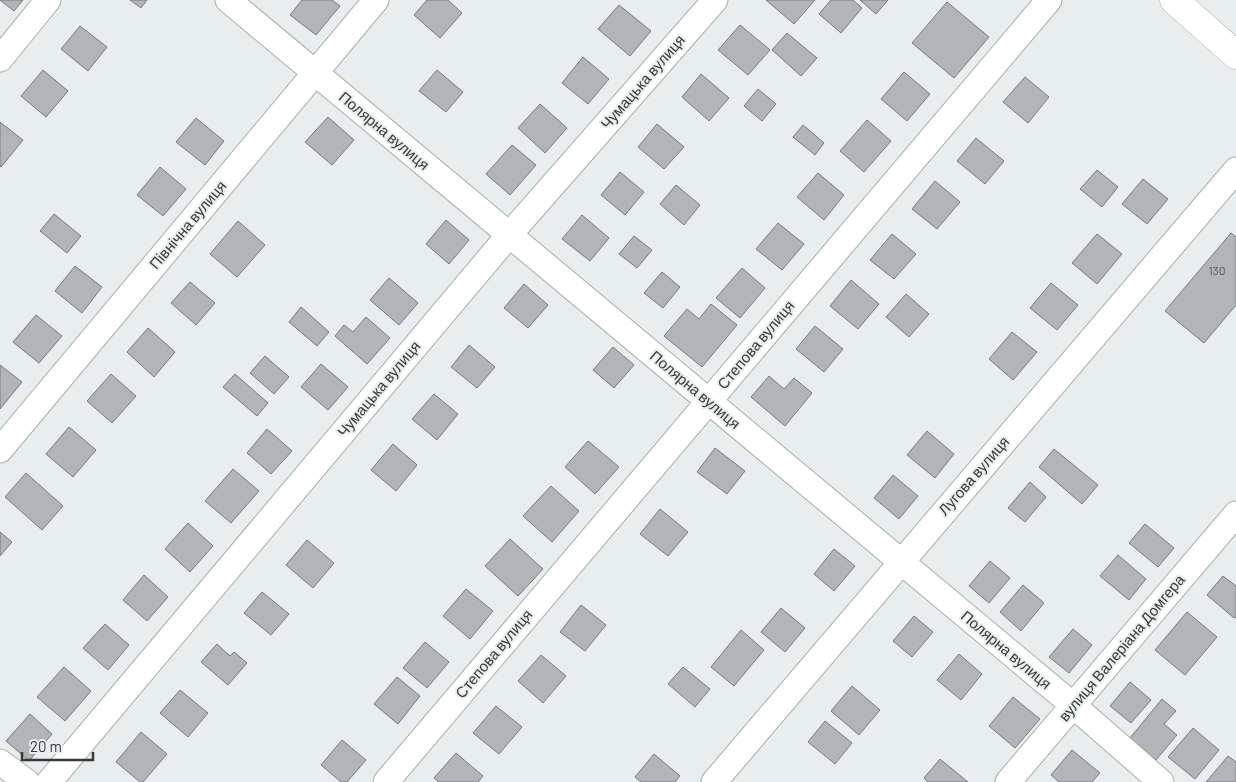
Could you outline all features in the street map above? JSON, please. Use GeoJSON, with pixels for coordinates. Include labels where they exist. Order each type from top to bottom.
{"type":"FeatureCollection","features":[{"type":"Feature","properties":{"kind":"street"},"geometry":{"type":"LineString","coordinates":[[0,59],[48,0]]}},
{"type":"Feature","properties":{"kind":"street","name":"Полярна вулиця"},"geometry":{"type":"LineString","coordinates":[[228,0],[1074,706],[1161,782]]}},
{"type":"Feature","properties":{"kind":"street","name":"Північна вулиця"},"geometry":{"type":"LineString","coordinates":[[0,450],[376,0]]}},
{"type":"Feature","properties":{"kind":"street","name":"Чумацька вулиця"},"geometry":{"type":"LineString","coordinates":[[49,782],[509,235],[715,0]]}},
{"type":"Feature","properties":{"kind":"street","name":"Степова вулиця"},"geometry":{"type":"LineString","coordinates":[[386,782],[1049,0]]}},
{"type":"Feature","properties":{"kind":"street"},"geometry":{"type":"LineString","coordinates":[[1174,0],[1236,55]]}},
{"type":"Feature","properties":{"kind":"street","name":"Лугова вулиця"},"geometry":{"type":"LineString","coordinates":[[714,782],[1236,170]]}},
{"type":"Feature","properties":{"kind":"street","name":"вулиця Валеріана Домгера"},"geometry":{"type":"LineString","coordinates":[[1008,782],[1236,514]]}},
{"type":"Feature","properties":{"kind":"street"},"geometry":{"type":"LineString","coordinates":[[0,762],[27,782]]}},
{"type":"Feature","properties":{"kind":"building"},"geometry":{"type":"Polygon","coordinates":[[[0,0],[23,0],[14,11],[0,0]]]}},
{"type":"Feature","properties":{"kind":"building"},"geometry":{"type":"Polygon","coordinates":[[[130,0],[147,0],[141,8],[130,0]]]}},
{"type":"Feature","properties":{"kind":"building"},"geometry":{"type":"Polygon","coordinates":[[[302,0],[332,0],[340,6],[316,35],[290,15],[302,0]]]}},
{"type":"Feature","properties":{"kind":"building"},"geometry":{"type":"Polygon","coordinates":[[[427,0],[448,0],[462,13],[440,38],[414,15],[427,0]]]}},
{"type":"Feature","properties":{"kind":"building"},"geometry":{"type":"Polygon","coordinates":[[[766,0],[815,0],[794,24],[766,0]]]}},
{"type":"Feature","properties":{"kind":"building"},"geometry":{"type":"Polygon","coordinates":[[[831,0],[853,0],[862,8],[841,33],[819,14],[831,0]]]}},
{"type":"Feature","properties":{"kind":"building"},"geometry":{"type":"Polygon","coordinates":[[[860,0],[888,0],[876,14],[860,0]]]}},
{"type":"Feature","properties":{"kind":"building"},"geometry":{"type":"Polygon","coordinates":[[[947,2],[989,37],[954,78],[912,43],[947,2]]]}},
{"type":"Feature","properties":{"kind":"building"},"geometry":{"type":"Polygon","coordinates":[[[619,5],[651,31],[630,56],[598,29],[619,5]]]}},
{"type":"Feature","properties":{"kind":"building"},"geometry":{"type":"Polygon","coordinates":[[[740,25],[770,50],[748,75],[718,50],[740,25]]]}},
{"type":"Feature","properties":{"kind":"building"},"geometry":{"type":"Polygon","coordinates":[[[80,26],[107,47],[88,71],[61,49],[80,26]]]}},
{"type":"Feature","properties":{"kind":"building"},"geometry":{"type":"Polygon","coordinates":[[[787,33],[817,58],[801,76],[772,50],[787,33]]]}},
{"type":"Feature","properties":{"kind":"building"},"geometry":{"type":"Polygon","coordinates":[[[583,57],[609,79],[588,104],[562,83],[583,57]]]}},
{"type":"Feature","properties":{"kind":"building"},"geometry":{"type":"Polygon","coordinates":[[[43,70],[68,91],[46,117],[21,96],[43,70]]]}},
{"type":"Feature","properties":{"kind":"building"},"geometry":{"type":"Polygon","coordinates":[[[437,70],[463,92],[446,112],[419,91],[437,70]]]}},
{"type":"Feature","properties":{"kind":"building"},"geometry":{"type":"Polygon","coordinates":[[[904,72],[930,94],[907,121],[881,99],[904,72]]]}},
{"type":"Feature","properties":{"kind":"building"},"geometry":{"type":"Polygon","coordinates":[[[701,74],[729,98],[709,121],[682,97],[701,74]]]}},
{"type":"Feature","properties":{"kind":"building"},"geometry":{"type":"Polygon","coordinates":[[[1025,77],[1049,97],[1028,123],[1003,102],[1025,77]]]}},
{"type":"Feature","properties":{"kind":"building"},"geometry":{"type":"Polygon","coordinates":[[[758,89],[776,104],[762,121],[744,106],[758,89]]]}},
{"type":"Feature","properties":{"kind":"building"},"geometry":{"type":"Polygon","coordinates":[[[540,104],[567,128],[545,153],[518,128],[540,104]]]}},
{"type":"Feature","properties":{"kind":"building"},"geometry":{"type":"Polygon","coordinates":[[[328,117],[354,140],[332,165],[305,142],[328,117]]]}},
{"type":"Feature","properties":{"kind":"building"},"geometry":{"type":"Polygon","coordinates":[[[196,118],[224,141],[205,165],[176,142],[196,118]]]}},
{"type":"Feature","properties":{"kind":"building"},"geometry":{"type":"Polygon","coordinates":[[[867,120],[891,141],[864,172],[840,151],[867,120]]]}},
{"type":"Feature","properties":{"kind":"building"},"geometry":{"type":"Polygon","coordinates":[[[0,122],[23,140],[1,167],[0,166],[0,122]]]}},
{"type":"Feature","properties":{"kind":"building"},"geometry":{"type":"Polygon","coordinates":[[[657,124],[684,147],[664,169],[638,147],[657,124]]]}},
{"type":"Feature","properties":{"kind":"building"},"geometry":{"type":"Polygon","coordinates":[[[803,125],[824,143],[815,155],[793,137],[803,125]]]}},
{"type":"Feature","properties":{"kind":"building"},"geometry":{"type":"Polygon","coordinates":[[[976,138],[1004,161],[985,184],[957,161],[976,138]]]}},
{"type":"Feature","properties":{"kind":"building"},"geometry":{"type":"Polygon","coordinates":[[[512,145],[536,165],[510,195],[486,174],[512,145]]]}},
{"type":"Feature","properties":{"kind":"building"},"geometry":{"type":"Polygon","coordinates":[[[160,167],[186,189],[163,216],[137,195],[160,167]]]}},
{"type":"Feature","properties":{"kind":"building"},"geometry":{"type":"Polygon","coordinates":[[[1097,170],[1118,187],[1102,207],[1080,189],[1097,170]]]}},
{"type":"Feature","properties":{"kind":"building"},"geometry":{"type":"Polygon","coordinates":[[[620,172],[644,192],[625,215],[601,195],[620,172]]]}},
{"type":"Feature","properties":{"kind":"building"},"geometry":{"type":"Polygon","coordinates":[[[818,173],[844,195],[824,220],[797,197],[818,173]]]}},
{"type":"Feature","properties":{"kind":"building"},"geometry":{"type":"Polygon","coordinates":[[[1143,179],[1168,199],[1147,224],[1122,204],[1143,179]]]}},
{"type":"Feature","properties":{"kind":"building"},"geometry":{"type":"Polygon","coordinates":[[[935,181],[960,202],[937,229],[912,209],[935,181]]]}},
{"type":"Feature","properties":{"kind":"building"},"geometry":{"type":"Polygon","coordinates":[[[676,185],[700,205],[684,225],[660,204],[676,185]]]}},
{"type":"Feature","properties":{"kind":"building"},"geometry":{"type":"Polygon","coordinates":[[[54,214],[81,236],[67,253],[40,231],[54,214]]]}},
{"type":"Feature","properties":{"kind":"building"},"geometry":{"type":"Polygon","coordinates":[[[582,215],[609,238],[590,261],[562,239],[582,215]]]}},
{"type":"Feature","properties":{"kind":"building"},"geometry":{"type":"Polygon","coordinates":[[[446,220],[469,240],[449,264],[426,244],[446,220]]]}},
{"type":"Feature","properties":{"kind":"building"},"geometry":{"type":"Polygon","coordinates":[[[238,221],[265,245],[237,277],[210,254],[238,221]]]}},
{"type":"Feature","properties":{"kind":"building"},"geometry":{"type":"Polygon","coordinates":[[[778,223],[804,244],[782,270],[756,249],[778,223]]]}},
{"type":"Feature","properties":{"kind":"building"},"geometry":{"type":"Polygon","coordinates":[[[1231,233],[1236,237],[1236,305],[1204,343],[1165,311],[1231,233]]]}},
{"type":"Feature","properties":{"kind":"building"},"geometry":{"type":"Polygon","coordinates":[[[892,234],[916,254],[894,279],[870,260],[892,234]]]}},
{"type":"Feature","properties":{"kind":"building"},"geometry":{"type":"Polygon","coordinates":[[[1097,234],[1122,254],[1097,284],[1072,263],[1097,234]]]}},
{"type":"Feature","properties":{"kind":"building"},"geometry":{"type":"Polygon","coordinates":[[[634,236],[652,250],[637,268],[619,254],[634,236]]]}},
{"type":"Feature","properties":{"kind":"building"},"geometry":{"type":"Polygon","coordinates":[[[75,266],[102,287],[82,313],[55,291],[75,266]]]}},
{"type":"Feature","properties":{"kind":"building"},"geometry":{"type":"Polygon","coordinates":[[[742,268],[765,288],[740,318],[716,298],[742,268]]]}},
{"type":"Feature","properties":{"kind":"building"},"geometry":{"type":"Polygon","coordinates":[[[662,272],[680,287],[663,308],[644,293],[662,272]]]}},
{"type":"Feature","properties":{"kind":"building"},"geometry":{"type":"Polygon","coordinates":[[[389,278],[418,303],[399,325],[370,300],[389,278]]]}},
{"type":"Feature","properties":{"kind":"building"},"geometry":{"type":"Polygon","coordinates":[[[851,280],[879,304],[858,329],[830,306],[851,280]]]}},
{"type":"Feature","properties":{"kind":"building"},"geometry":{"type":"Polygon","coordinates":[[[190,282],[215,303],[196,325],[171,303],[190,282]]]}},
{"type":"Feature","properties":{"kind":"building"},"geometry":{"type":"Polygon","coordinates":[[[1051,283],[1078,305],[1057,330],[1030,308],[1051,283]]]}},
{"type":"Feature","properties":{"kind":"building"},"geometry":{"type":"Polygon","coordinates":[[[524,284],[548,305],[528,328],[504,308],[524,284]]]}},
{"type":"Feature","properties":{"kind":"building"},"geometry":{"type":"Polygon","coordinates":[[[906,294],[929,314],[909,337],[886,317],[906,294]]]}},
{"type":"Feature","properties":{"kind":"building"},"geometry":{"type":"Polygon","coordinates":[[[711,304],[737,325],[702,367],[664,336],[687,309],[699,319],[711,304]]]}},
{"type":"Feature","properties":{"kind":"building"},"geometry":{"type":"Polygon","coordinates":[[[301,307],[329,332],[317,346],[289,322],[301,307]]]}},
{"type":"Feature","properties":{"kind":"building"},"geometry":{"type":"Polygon","coordinates":[[[36,315],[62,336],[39,363],[13,342],[36,315]]]}},
{"type":"Feature","properties":{"kind":"building"},"geometry":{"type":"Polygon","coordinates":[[[366,317],[390,338],[367,364],[335,336],[344,325],[353,332],[366,317]]]}},
{"type":"Feature","properties":{"kind":"building"},"geometry":{"type":"Polygon","coordinates":[[[815,326],[843,349],[824,372],[796,349],[815,326]]]}},
{"type":"Feature","properties":{"kind":"building"},"geometry":{"type":"Polygon","coordinates":[[[148,328],[175,352],[154,377],[127,352],[148,328]]]}},
{"type":"Feature","properties":{"kind":"building"},"geometry":{"type":"Polygon","coordinates":[[[1012,332],[1037,352],[1013,380],[989,359],[1012,332]]]}},
{"type":"Feature","properties":{"kind":"building"},"geometry":{"type":"Polygon","coordinates":[[[469,345],[495,367],[477,388],[451,367],[469,345]]]}},
{"type":"Feature","properties":{"kind":"building"},"geometry":{"type":"Polygon","coordinates":[[[613,347],[634,365],[614,388],[593,370],[613,347]]]}},
{"type":"Feature","properties":{"kind":"building"},"geometry":{"type":"Polygon","coordinates":[[[265,356],[289,377],[274,394],[250,373],[265,356]]]}},
{"type":"Feature","properties":{"kind":"building"},"geometry":{"type":"Polygon","coordinates":[[[321,364],[348,387],[328,410],[301,387],[321,364]]]}},
{"type":"Feature","properties":{"kind":"building"},"geometry":{"type":"Polygon","coordinates":[[[0,365],[22,382],[0,409],[0,365]]]}},
{"type":"Feature","properties":{"kind":"building"},"geometry":{"type":"Polygon","coordinates":[[[111,374],[136,396],[112,423],[87,401],[111,374]]]}},
{"type":"Feature","properties":{"kind":"building"},"geometry":{"type":"Polygon","coordinates":[[[235,374],[268,403],[257,416],[223,387],[235,374]]]}},
{"type":"Feature","properties":{"kind":"building"},"geometry":{"type":"Polygon","coordinates":[[[769,376],[784,389],[794,378],[812,393],[785,426],[751,397],[769,376]]]}},
{"type":"Feature","properties":{"kind":"building"},"geometry":{"type":"Polygon","coordinates":[[[434,394],[458,414],[437,440],[412,419],[434,394]]]}},
{"type":"Feature","properties":{"kind":"building"},"geometry":{"type":"Polygon","coordinates":[[[69,427],[96,450],[73,477],[46,454],[69,427]]]}},
{"type":"Feature","properties":{"kind":"building"},"geometry":{"type":"Polygon","coordinates":[[[267,429],[292,451],[271,474],[247,453],[267,429]]]}},
{"type":"Feature","properties":{"kind":"building"},"geometry":{"type":"Polygon","coordinates":[[[927,431],[954,454],[935,478],[907,455],[927,431]]]}},
{"type":"Feature","properties":{"kind":"building"},"geometry":{"type":"Polygon","coordinates":[[[588,441],[619,467],[595,494],[565,467],[588,441]]]}},
{"type":"Feature","properties":{"kind":"building"},"geometry":{"type":"Polygon","coordinates":[[[393,444],[417,465],[396,491],[371,470],[393,444]]]}},
{"type":"Feature","properties":{"kind":"building"},"geometry":{"type":"Polygon","coordinates":[[[715,448],[745,471],[727,494],[697,472],[715,448]]]}},
{"type":"Feature","properties":{"kind":"building"},"geometry":{"type":"Polygon","coordinates":[[[1054,449],[1098,485],[1082,504],[1039,467],[1054,449]]]}},
{"type":"Feature","properties":{"kind":"building"},"geometry":{"type":"Polygon","coordinates":[[[233,469],[259,491],[231,523],[205,501],[233,469]]]}},
{"type":"Feature","properties":{"kind":"building"},"geometry":{"type":"Polygon","coordinates":[[[26,473],[63,506],[42,530],[5,497],[26,473]]]}},
{"type":"Feature","properties":{"kind":"building"},"geometry":{"type":"Polygon","coordinates":[[[893,475],[918,496],[899,519],[874,498],[893,475]]]}},
{"type":"Feature","properties":{"kind":"building"},"geometry":{"type":"Polygon","coordinates":[[[1030,482],[1046,497],[1025,522],[1008,508],[1030,482]]]}},
{"type":"Feature","properties":{"kind":"building"},"geometry":{"type":"Polygon","coordinates":[[[551,486],[579,511],[552,542],[523,516],[551,486]]]}},
{"type":"Feature","properties":{"kind":"building"},"geometry":{"type":"Polygon","coordinates":[[[660,509],[688,532],[668,556],[640,534],[660,509]]]}},
{"type":"Feature","properties":{"kind":"building"},"geometry":{"type":"Polygon","coordinates":[[[188,523],[213,546],[190,572],[165,549],[188,523]]]}},
{"type":"Feature","properties":{"kind":"building"},"geometry":{"type":"Polygon","coordinates":[[[1145,524],[1174,548],[1158,567],[1129,543],[1145,524]]]}},
{"type":"Feature","properties":{"kind":"building"},"geometry":{"type":"Polygon","coordinates":[[[0,532],[12,542],[0,556],[0,532]]]}},
{"type":"Feature","properties":{"kind":"building"},"geometry":{"type":"Polygon","coordinates":[[[510,539],[543,569],[518,596],[485,566],[510,539]]]}},
{"type":"Feature","properties":{"kind":"building"},"geometry":{"type":"Polygon","coordinates":[[[307,540],[334,563],[313,588],[286,565],[307,540]]]}},
{"type":"Feature","properties":{"kind":"building"},"geometry":{"type":"Polygon","coordinates":[[[834,549],[855,566],[834,591],[814,574],[834,549]]]}},
{"type":"Feature","properties":{"kind":"building"},"geometry":{"type":"Polygon","coordinates":[[[1118,555],[1146,579],[1129,600],[1100,576],[1118,555]]]}},
{"type":"Feature","properties":{"kind":"building"},"geometry":{"type":"Polygon","coordinates":[[[990,561],[1010,578],[989,603],[969,586],[990,561]]]}},
{"type":"Feature","properties":{"kind":"building"},"geometry":{"type":"Polygon","coordinates":[[[144,575],[168,597],[147,621],[123,600],[144,575]]]}},
{"type":"Feature","properties":{"kind":"building"},"geometry":{"type":"Polygon","coordinates":[[[1223,576],[1236,586],[1236,617],[1234,618],[1207,595],[1223,576]]]}},
{"type":"Feature","properties":{"kind":"building"},"geometry":{"type":"Polygon","coordinates":[[[1023,585],[1044,603],[1021,631],[1000,612],[1023,585]]]}},
{"type":"Feature","properties":{"kind":"building"},"geometry":{"type":"Polygon","coordinates":[[[466,589],[493,611],[470,639],[443,616],[466,589]]]}},
{"type":"Feature","properties":{"kind":"building"},"geometry":{"type":"Polygon","coordinates":[[[262,592],[289,614],[271,635],[244,613],[262,592]]]}},
{"type":"Feature","properties":{"kind":"building"},"geometry":{"type":"Polygon","coordinates":[[[581,605],[606,625],[585,651],[560,632],[581,605]]]}},
{"type":"Feature","properties":{"kind":"building"},"geometry":{"type":"Polygon","coordinates":[[[781,608],[805,628],[785,652],[761,632],[781,608]]]}},
{"type":"Feature","properties":{"kind":"building"},"geometry":{"type":"Polygon","coordinates":[[[1187,612],[1217,637],[1185,675],[1155,650],[1187,612]]]}},
{"type":"Feature","properties":{"kind":"building"},"geometry":{"type":"Polygon","coordinates":[[[914,616],[933,632],[912,657],[893,641],[914,616]]]}},
{"type":"Feature","properties":{"kind":"building"},"geometry":{"type":"Polygon","coordinates":[[[105,624],[129,645],[108,670],[83,648],[105,624]]]}},
{"type":"Feature","properties":{"kind":"building"},"geometry":{"type":"Polygon","coordinates":[[[1073,629],[1092,645],[1069,673],[1049,657],[1073,629]]]}},
{"type":"Feature","properties":{"kind":"building"},"geometry":{"type":"Polygon","coordinates":[[[741,630],[764,650],[734,686],[711,667],[741,630]]]}},
{"type":"Feature","properties":{"kind":"building"},"geometry":{"type":"Polygon","coordinates":[[[425,642],[449,662],[427,688],[403,668],[425,642]]]}},
{"type":"Feature","properties":{"kind":"building"},"geometry":{"type":"Polygon","coordinates":[[[217,644],[230,656],[234,652],[247,663],[228,685],[201,662],[217,644]]]}},
{"type":"Feature","properties":{"kind":"building"},"geometry":{"type":"Polygon","coordinates":[[[959,654],[982,674],[961,700],[937,680],[959,654]]]}},
{"type":"Feature","properties":{"kind":"building"},"geometry":{"type":"Polygon","coordinates":[[[541,655],[566,676],[543,703],[518,681],[541,655]]]}},
{"type":"Feature","properties":{"kind":"building"},"geometry":{"type":"Polygon","coordinates":[[[64,667],[91,691],[65,721],[37,697],[64,667]]]}},
{"type":"Feature","properties":{"kind":"building"},"geometry":{"type":"Polygon","coordinates":[[[683,667],[710,689],[695,707],[668,684],[683,667]]]}},
{"type":"Feature","properties":{"kind":"building"},"geometry":{"type":"Polygon","coordinates":[[[397,677],[420,696],[398,724],[374,704],[397,677]]]}},
{"type":"Feature","properties":{"kind":"building"},"geometry":{"type":"Polygon","coordinates":[[[1130,682],[1151,700],[1131,723],[1110,706],[1130,682]]]}},
{"type":"Feature","properties":{"kind":"building"},"geometry":{"type":"Polygon","coordinates":[[[852,686],[880,710],[859,735],[831,711],[852,686]]]}},
{"type":"Feature","properties":{"kind":"building"},"geometry":{"type":"Polygon","coordinates":[[[180,690],[208,713],[188,737],[160,713],[180,690]]]}},
{"type":"Feature","properties":{"kind":"building"},"geometry":{"type":"Polygon","coordinates":[[[1013,697],[1040,719],[1015,748],[989,726],[1013,697]]]}},
{"type":"Feature","properties":{"kind":"building"},"geometry":{"type":"Polygon","coordinates":[[[1162,699],[1176,711],[1164,724],[1177,735],[1156,760],[1130,738],[1162,699]]]}},
{"type":"Feature","properties":{"kind":"building"},"geometry":{"type":"Polygon","coordinates":[[[496,706],[522,727],[499,754],[473,733],[496,706]]]}},
{"type":"Feature","properties":{"kind":"building"},"geometry":{"type":"Polygon","coordinates":[[[30,714],[52,734],[29,761],[6,741],[30,714]]]}},
{"type":"Feature","properties":{"kind":"building"},"geometry":{"type":"Polygon","coordinates":[[[825,721],[852,743],[835,764],[808,742],[825,721]]]}},
{"type":"Feature","properties":{"kind":"building"},"geometry":{"type":"Polygon","coordinates":[[[1193,728],[1219,750],[1195,779],[1168,757],[1193,728]]]}},
{"type":"Feature","properties":{"kind":"building"},"geometry":{"type":"Polygon","coordinates":[[[141,732],[167,754],[143,782],[140,782],[116,762],[141,732]]]}},
{"type":"Feature","properties":{"kind":"building"},"geometry":{"type":"Polygon","coordinates":[[[342,740],[366,760],[347,782],[341,782],[321,765],[342,740]]]}},
{"type":"Feature","properties":{"kind":"building"},"geometry":{"type":"Polygon","coordinates":[[[1072,750],[1100,773],[1092,782],[1059,782],[1051,775],[1072,750]]]}},
{"type":"Feature","properties":{"kind":"building"},"geometry":{"type":"Polygon","coordinates":[[[456,753],[483,776],[478,782],[439,782],[434,778],[456,753]]]}},
{"type":"Feature","properties":{"kind":"building"},"geometry":{"type":"Polygon","coordinates":[[[654,754],[680,776],[675,782],[641,782],[635,777],[654,754]]]}},
{"type":"Feature","properties":{"kind":"building"},"geometry":{"type":"Polygon","coordinates":[[[1228,756],[1236,762],[1236,782],[1206,782],[1228,756]]]}},
{"type":"Feature","properties":{"kind":"building"},"geometry":{"type":"Polygon","coordinates":[[[940,759],[968,782],[928,782],[924,778],[940,759]]]}}]}
